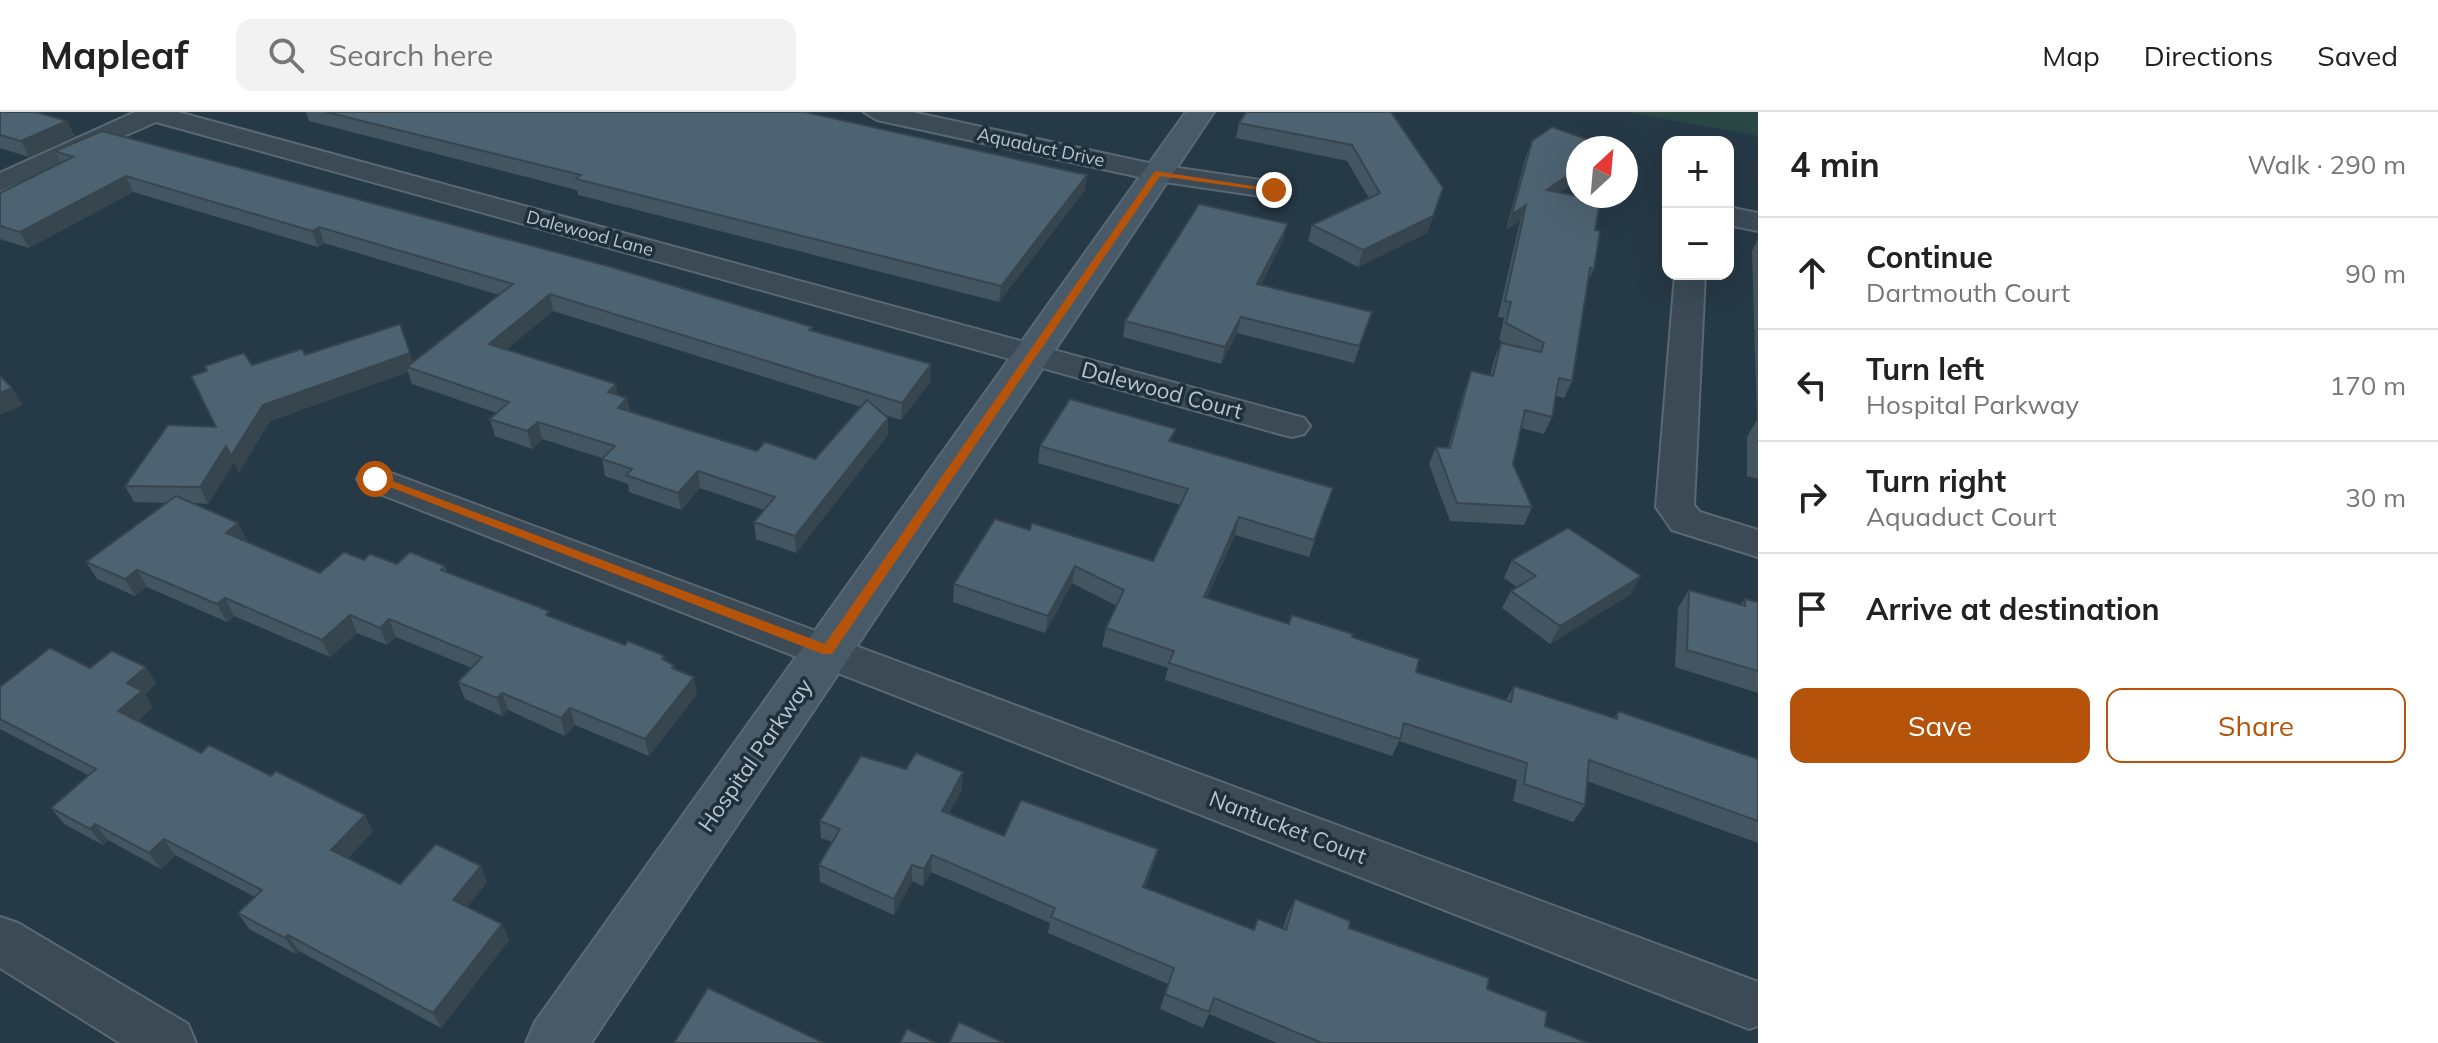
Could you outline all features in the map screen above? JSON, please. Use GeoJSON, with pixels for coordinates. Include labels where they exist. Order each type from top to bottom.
{"type":"FeatureCollection","features":[{"type":"Feature","properties":{"kind":"street","name":"Aquaduct Drive"},"geometry":{"type":"LineString","coordinates":[[877,112],[1158,173],[1274,190]]}},
{"type":"Feature","properties":{"kind":"street","name":"Hospital Parkway"},"geometry":{"type":"LineString","coordinates":[[556,1043],[1200,112]]}},
{"type":"Feature","properties":{"kind":"street"},"geometry":{"type":"LineString","coordinates":[[0,183],[152,113]]}},
{"type":"Feature","properties":{"kind":"street","name":"Dalewood Lane"},"geometry":{"type":"LineString","coordinates":[[152,113],[1032,355]]}},
{"type":"Feature","properties":{"kind":"street"},"geometry":{"type":"LineString","coordinates":[[1734,217],[1758,222]]}},
{"type":"Feature","properties":{"kind":"street"},"geometry":{"type":"LineString","coordinates":[[1690,280],[1675,507],[1686,521],[1758,544]]}},
{"type":"Feature","properties":{"kind":"street","name":"Dalewood Court"},"geometry":{"type":"LineString","coordinates":[[1032,355],[1292,426]]}},
{"type":"Feature","properties":{"kind":"street","name":"Nantucket Court"},"geometry":{"type":"LineString","coordinates":[[375,479],[1749,1004]]}},
{"type":"Feature","properties":{"kind":"street"},"geometry":{"type":"LineString","coordinates":[[0,940],[169,1043]]}},
{"type":"Feature","properties":{"kind":"green space"},"geometry":{"type":"Polygon","coordinates":[[[1626,112],[1758,112],[1758,136],[1626,112]]]}},
{"type":"Feature","properties":{"kind":"building"},"geometry":{"type":"Polygon","coordinates":[[[0,112],[36,112],[67,121],[21,141],[0,135],[0,112]]]}},
{"type":"Feature","properties":{"kind":"building"},"geometry":{"type":"Polygon","coordinates":[[[326,112],[805,112],[1087,175],[1001,286],[576,179],[581,175],[326,112]]]}},
{"type":"Feature","properties":{"kind":"building"},"geometry":{"type":"Polygon","coordinates":[[[1246,112],[1391,112],[1443,188],[1433,216],[1363,250],[1312,225],[1380,193],[1352,145],[1239,123],[1246,112]]]}},
{"type":"Feature","properties":{"kind":"building"},"geometry":{"type":"Polygon","coordinates":[[[1552,127],[1578,136],[1566,136],[1566,177],[1547,190],[1566,194],[1566,208],[1599,208],[1595,230],[1600,231],[1594,269],[1590,268],[1572,381],[1559,378],[1552,417],[1525,410],[1513,464],[1532,507],[1457,503],[1436,447],[1450,448],[1471,371],[1493,376],[1501,343],[1541,352],[1544,343],[1506,323],[1511,302],[1505,301],[1526,205],[1512,214],[1532,141],[1552,127]]]}},
{"type":"Feature","properties":{"kind":"building"},"geometry":{"type":"Polygon","coordinates":[[[102,131],[608,266],[812,327],[809,330],[931,364],[902,403],[550,294],[489,344],[616,384],[608,392],[627,398],[618,408],[757,451],[765,442],[815,459],[867,400],[888,418],[795,536],[754,522],[775,497],[698,471],[678,493],[626,475],[632,469],[602,459],[615,446],[538,422],[527,431],[490,419],[509,402],[407,367],[513,284],[319,227],[312,231],[126,176],[20,232],[0,226],[0,193],[73,157],[55,151],[102,131]]]}},
{"type":"Feature","properties":{"kind":"building"},"geometry":{"type":"Polygon","coordinates":[[[1199,204],[1288,224],[1257,284],[1372,312],[1359,346],[1241,317],[1225,347],[1125,321],[1199,204]]]}},
{"type":"Feature","properties":{"kind":"building"},"geometry":{"type":"Polygon","coordinates":[[[400,324],[410,353],[263,405],[231,456],[226,446],[200,487],[125,486],[168,425],[216,427],[191,376],[207,371],[205,366],[244,353],[252,365],[302,349],[305,355],[400,324]]]}},
{"type":"Feature","properties":{"kind":"building"},"geometry":{"type":"Polygon","coordinates":[[[0,376],[12,388],[0,393],[0,376]]]}},
{"type":"Feature","properties":{"kind":"building"},"geometry":{"type":"Polygon","coordinates":[[[1070,399],[1176,429],[1169,441],[1333,488],[1314,540],[1239,517],[1204,597],[1289,624],[1292,615],[1353,634],[1352,637],[1419,659],[1416,672],[1511,702],[1514,686],[1617,719],[1618,711],[1758,759],[1758,821],[1589,760],[1585,805],[1524,784],[1527,763],[1404,723],[1400,739],[1169,663],[1174,651],[1106,628],[1124,590],[1075,566],[1048,616],[954,584],[995,519],[1030,530],[1032,523],[1153,561],[1188,489],[1040,446],[1070,399]]]}},
{"type":"Feature","properties":{"kind":"building"},"geometry":{"type":"Polygon","coordinates":[[[176,496],[238,523],[226,533],[320,573],[344,552],[364,560],[370,554],[397,564],[410,552],[445,566],[441,570],[549,611],[546,615],[625,645],[628,641],[665,656],[662,659],[674,665],[672,668],[694,677],[645,739],[570,708],[561,718],[502,693],[497,698],[458,682],[482,657],[389,619],[380,628],[350,615],[322,640],[225,598],[217,604],[137,570],[125,579],[86,562],[176,496]]]}},
{"type":"Feature","properties":{"kind":"building"},"geometry":{"type":"Polygon","coordinates":[[[1568,528],[1641,576],[1560,626],[1511,591],[1536,576],[1512,560],[1568,528]]]}},
{"type":"Feature","properties":{"kind":"building"},"geometry":{"type":"Polygon","coordinates":[[[1689,590],[1745,606],[1745,599],[1758,602],[1758,671],[1687,650],[1689,590]]]}},
{"type":"Feature","properties":{"kind":"building"},"geometry":{"type":"Polygon","coordinates":[[[50,648],[90,668],[112,651],[146,667],[127,683],[142,691],[118,711],[201,753],[209,745],[271,776],[276,771],[365,815],[331,850],[400,884],[436,844],[481,866],[453,900],[502,924],[433,1013],[288,935],[285,938],[238,913],[262,890],[164,839],[149,853],[95,824],[90,829],[51,808],[96,769],[0,719],[0,687],[50,648]]]}},
{"type":"Feature","properties":{"kind":"building"},"geometry":{"type":"Polygon","coordinates":[[[916,753],[963,772],[942,811],[1004,836],[1021,800],[1158,849],[1143,887],[1254,930],[1258,919],[1286,930],[1295,899],[1350,921],[1349,928],[1489,978],[1487,989],[1547,1012],[1545,1026],[1588,1043],[1322,1043],[1214,998],[1209,1012],[1165,994],[1174,968],[1051,917],[1055,908],[932,855],[924,869],[912,865],[894,899],[819,865],[840,829],[820,821],[861,756],[906,769],[916,753]]]}},
{"type":"Feature","properties":{"kind":"building"},"geometry":{"type":"Polygon","coordinates":[[[708,988],[824,1043],[674,1043],[708,988]]]}},
{"type":"Feature","properties":{"kind":"building"},"geometry":{"type":"Polygon","coordinates":[[[959,1022],[1004,1043],[949,1043],[959,1022]]]}},
{"type":"Feature","properties":{"kind":"building"},"geometry":{"type":"Polygon","coordinates":[[[907,1029],[936,1043],[900,1043],[907,1029]]]}},
{"type":"Feature","properties":{"kind":"route"},"geometry":{"type":"LineString","coordinates":[[375,479],[827,650],[1158,173],[1274,190]]}}]}
